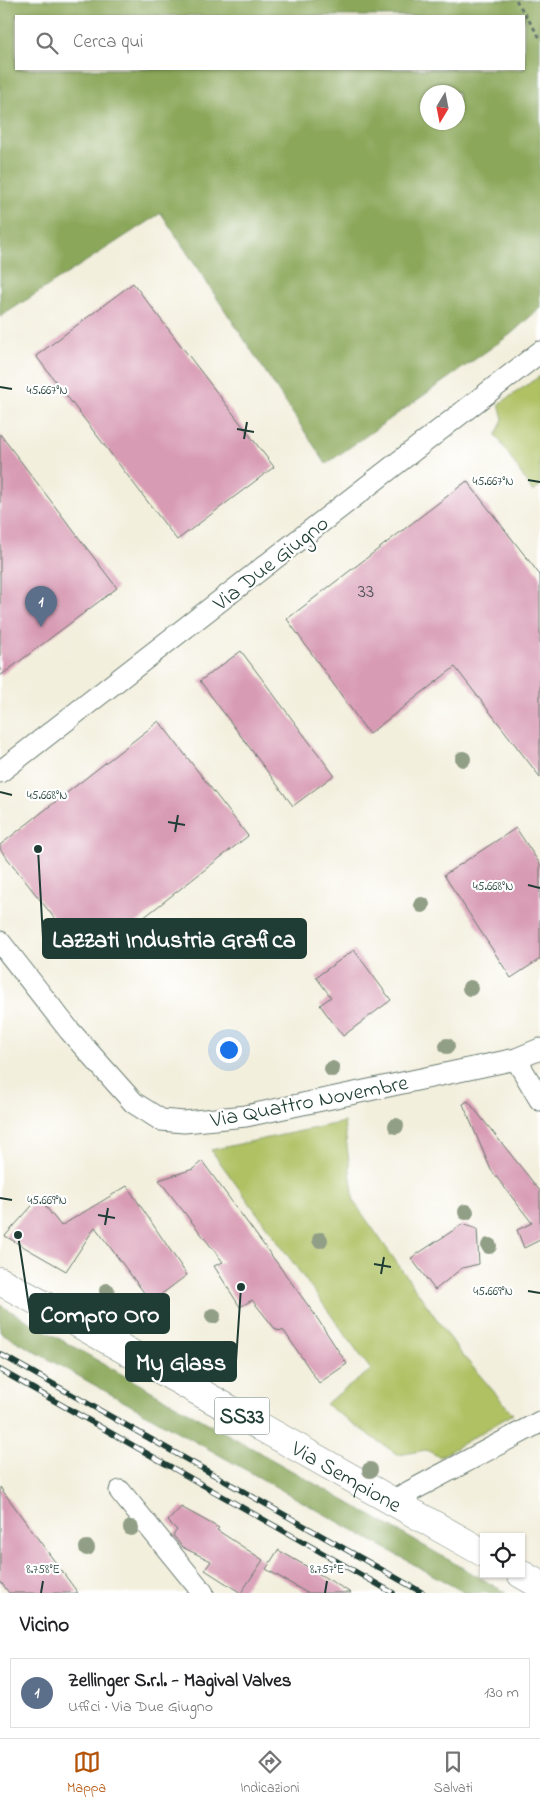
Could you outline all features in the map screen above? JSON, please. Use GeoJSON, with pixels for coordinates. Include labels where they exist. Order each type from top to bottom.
{"type":"FeatureCollection","features":[{"type":"Feature","properties":{"kind":"main road","name":"Via Sempione"},"geometry":{"type":"LineString","coordinates":[[0,1281],[480,1551]]}},
{"type":"Feature","properties":{"kind":"main road"},"geometry":{"type":"LineString","coordinates":[[525,1576],[540,1585]]}},
{"type":"Feature","properties":{"kind":"street","name":"Via Due Giugno"},"geometry":{"type":"LineString","coordinates":[[0,772],[540,352]]}},
{"type":"Feature","properties":{"kind":"street","name":"Via Quattro Novembre"},"geometry":{"type":"LineString","coordinates":[[0,942],[69,1030],[134,1103],[161,1120],[184,1122],[246,1116],[516,1059],[540,1049]]}},
{"type":"Feature","properties":{"kind":"street"},"geometry":{"type":"LineString","coordinates":[[516,1059],[540,1100]]}},
{"type":"Feature","properties":{"kind":"street"},"geometry":{"type":"LineString","coordinates":[[392,1501],[540,1422]]}},
{"type":"Feature","properties":{"kind":"street"},"geometry":{"type":"LineString","coordinates":[[120,1491],[203,1593]]}},
{"type":"Feature","properties":{"kind":"path"},"geometry":{"type":"LineString","coordinates":[[516,0],[540,38]]}},
{"type":"Feature","properties":{"kind":"green space"},"geometry":{"type":"Polygon","coordinates":[[[0,0],[540,0],[540,308],[511,334],[326,464],[161,213],[0,317],[0,0]]]}},
{"type":"Feature","properties":{"kind":"green space"},"geometry":{"type":"Polygon","coordinates":[[[540,376],[540,486],[533,492],[496,435],[503,419],[499,404],[540,376]]]}},
{"type":"Feature","properties":{"kind":"green space"},"geometry":{"type":"Polygon","coordinates":[[[344,1122],[354,1202],[460,1352],[513,1414],[440,1457],[426,1450],[398,1455],[325,1404],[371,1370],[211,1150],[344,1122]]]}},
{"type":"Feature","properties":{"kind":"green space"},"geometry":{"type":"Polygon","coordinates":[[[0,1305],[507,1593],[465,1593],[0,1332],[0,1305]]]}},
{"type":"Feature","properties":{"kind":"building"},"geometry":{"type":"Polygon","coordinates":[[[133,283],[274,467],[177,540],[36,356],[133,283]]]}},
{"type":"Feature","properties":{"kind":"building"},"geometry":{"type":"Polygon","coordinates":[[[0,434],[117,588],[0,676],[0,434]]]}},
{"type":"Feature","properties":{"kind":"building"},"geometry":{"type":"Polygon","coordinates":[[[467,481],[540,575],[540,777],[455,667],[369,734],[287,619],[467,481]]]}},
{"type":"Feature","properties":{"kind":"building"},"geometry":{"type":"Polygon","coordinates":[[[241,651],[334,775],[293,806],[200,681],[241,651]]]}},
{"type":"Feature","properties":{"kind":"building"},"geometry":{"type":"Polygon","coordinates":[[[159,721],[248,836],[106,947],[92,929],[74,943],[0,849],[0,845],[159,721]]]}},
{"type":"Feature","properties":{"kind":"building"},"geometry":{"type":"Polygon","coordinates":[[[516,828],[540,864],[540,959],[511,978],[444,875],[516,828]]]}},
{"type":"Feature","properties":{"kind":"building"},"geometry":{"type":"Polygon","coordinates":[[[354,950],[391,1000],[343,1036],[320,1005],[331,997],[316,977],[354,950]]]}},
{"type":"Feature","properties":{"kind":"building"},"geometry":{"type":"Polygon","coordinates":[[[468,1101],[540,1191],[540,1240],[524,1248],[517,1230],[532,1223],[491,1170],[463,1104],[468,1101]]]}},
{"type":"Feature","properties":{"kind":"building"},"geometry":{"type":"Polygon","coordinates":[[[202,1161],[313,1312],[347,1364],[319,1383],[284,1331],[276,1330],[252,1300],[240,1307],[214,1266],[223,1262],[159,1180],[193,1169],[202,1161]]]}},
{"type":"Feature","properties":{"kind":"building"},"geometry":{"type":"Polygon","coordinates":[[[127,1186],[187,1275],[151,1302],[95,1227],[66,1271],[5,1236],[39,1198],[61,1226],[127,1186]]]}},
{"type":"Feature","properties":{"kind":"building"},"geometry":{"type":"Polygon","coordinates":[[[463,1224],[477,1229],[479,1264],[462,1268],[435,1290],[411,1258],[463,1224]]]}},
{"type":"Feature","properties":{"kind":"building"},"geometry":{"type":"Polygon","coordinates":[[[0,1487],[78,1593],[9,1593],[0,1581],[0,1487]]]}},
{"type":"Feature","properties":{"kind":"building"},"geometry":{"type":"Polygon","coordinates":[[[181,1507],[219,1528],[217,1530],[263,1560],[241,1593],[205,1570],[211,1561],[182,1547],[173,1535],[177,1530],[168,1521],[181,1507]]]}},
{"type":"Feature","properties":{"kind":"building"},"geometry":{"type":"Polygon","coordinates":[[[278,1550],[351,1593],[307,1593],[266,1569],[278,1550]]]}},
{"type":"Feature","properties":{"kind":"railway"},"geometry":{"type":"LineString","coordinates":[[0,1354],[423,1593]]}},
{"type":"Feature","properties":{"kind":"railway"},"geometry":{"type":"LineString","coordinates":[[0,1370],[393,1593]]}},
{"type":"Feature","properties":{"kind":"place","name":"Zellinger S.r.l. - Magival Valves"},"geometry":{"type":"Point","coordinates":[41,627]}},
{"type":"Feature","properties":{"kind":"place","name":"Lazzati Industria Grafica"},"geometry":{"type":"Point","coordinates":[38,849]}},
{"type":"Feature","properties":{"kind":"place","name":"Compro Oro"},"geometry":{"type":"Point","coordinates":[18,1235]}},
{"type":"Feature","properties":{"kind":"place","name":"My Glass"},"geometry":{"type":"Point","coordinates":[241,1287]}}]}
